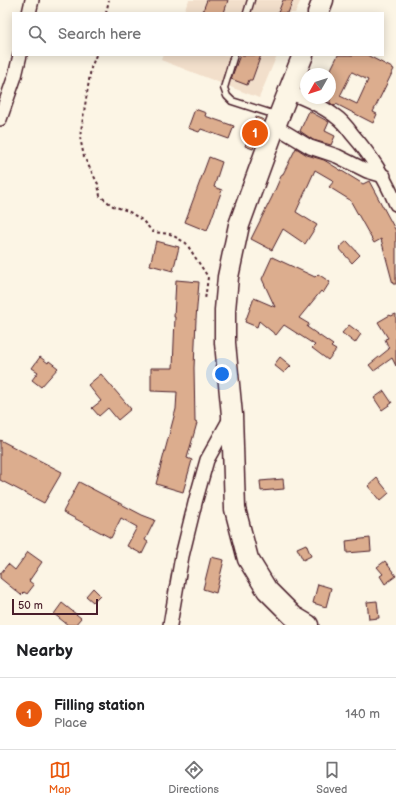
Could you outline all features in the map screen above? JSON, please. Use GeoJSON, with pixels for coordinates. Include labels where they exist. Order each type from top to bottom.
{"type":"FeatureCollection","features":[{"type":"Feature","properties":{"kind":"main road"},"geometry":{"type":"LineString","coordinates":[[318,12],[323,0]]}},
{"type":"Feature","properties":{"kind":"main road"},"geometry":{"type":"LineString","coordinates":[[303,56],[239,225],[228,277],[225,310],[225,343],[232,414],[235,509],[248,559],[267,590],[293,616],[308,625]]}},
{"type":"Feature","properties":{"kind":"street"},"geometry":{"type":"LineString","coordinates":[[29,12],[32,0]]}},
{"type":"Feature","properties":{"kind":"street"},"geometry":{"type":"LineString","coordinates":[[0,119],[4,93],[20,56]]}},
{"type":"Feature","properties":{"kind":"street"},"geometry":{"type":"LineString","coordinates":[[288,92],[307,99],[335,116],[364,148],[384,176],[396,204]]}},
{"type":"Feature","properties":{"kind":"street"},"geometry":{"type":"LineString","coordinates":[[277,121],[310,147],[337,156],[367,171],[384,176]]}},
{"type":"Feature","properties":{"kind":"street"},"geometry":{"type":"LineString","coordinates":[[170,625],[182,556],[207,460],[232,414]]}},
{"type":"Feature","properties":{"kind":"lane"},"geometry":{"type":"LineString","coordinates":[[247,12],[251,0]]}},
{"type":"Feature","properties":{"kind":"lane"},"geometry":{"type":"LineString","coordinates":[[234,56],[224,88],[227,96],[232,101],[277,121]]}},
{"type":"Feature","properties":{"kind":"path"},"geometry":{"type":"LineString","coordinates":[[106,12],[109,0]]}},
{"type":"Feature","properties":{"kind":"path"},"geometry":{"type":"LineString","coordinates":[[96,56],[91,68],[80,136],[84,157],[98,184],[100,196],[113,206],[128,211],[142,220],[153,232],[170,234],[186,243],[208,277],[205,300]]}},
{"type":"Feature","properties":{"kind":"shaded area"},"geometry":{"type":"Polygon","coordinates":[[[189,0],[301,0],[295,12],[183,12],[189,0]]]}},
{"type":"Feature","properties":{"kind":"shaded area"},"geometry":{"type":"Polygon","coordinates":[[[163,56],[277,56],[259,98],[161,60],[163,56]]]}},
{"type":"Feature","properties":{"kind":"building"},"geometry":{"type":"Polygon","coordinates":[[[207,0],[228,0],[224,12],[202,12],[207,0]]]}},
{"type":"Feature","properties":{"kind":"building"},"geometry":{"type":"Polygon","coordinates":[[[283,0],[293,0],[288,12],[278,12],[283,0]]]}},
{"type":"Feature","properties":{"kind":"building"},"geometry":{"type":"Polygon","coordinates":[[[240,56],[261,56],[252,80],[249,80],[247,85],[231,79],[240,56]]]}},
{"type":"Feature","properties":{"kind":"building"},"geometry":{"type":"Polygon","coordinates":[[[338,56],[369,56],[394,69],[373,112],[377,114],[373,123],[336,104],[336,68],[332,68],[338,56]],[[352,72],[340,96],[357,104],[368,80],[352,72]]]}},
{"type":"Feature","properties":{"kind":"building"},"geometry":{"type":"Polygon","coordinates":[[[195,109],[206,113],[205,116],[234,126],[229,139],[201,129],[199,132],[188,128],[195,109]]]}},
{"type":"Feature","properties":{"kind":"building"},"geometry":{"type":"Polygon","coordinates":[[[309,111],[329,122],[325,131],[335,136],[331,145],[313,140],[300,131],[309,111]]]}},
{"type":"Feature","properties":{"kind":"building"},"geometry":{"type":"Polygon","coordinates":[[[256,117],[264,120],[253,149],[245,146],[256,117]]]}},
{"type":"Feature","properties":{"kind":"building"},"geometry":{"type":"Polygon","coordinates":[[[296,148],[307,155],[324,160],[363,184],[369,181],[396,231],[396,284],[393,284],[381,239],[374,243],[350,200],[329,187],[334,181],[315,170],[296,212],[317,225],[305,244],[283,229],[272,250],[251,239],[296,148]]]}},
{"type":"Feature","properties":{"kind":"building"},"geometry":{"type":"Polygon","coordinates":[[[209,157],[222,162],[214,187],[222,190],[207,231],[185,222],[209,157]]]}},
{"type":"Feature","properties":{"kind":"building"},"geometry":{"type":"Polygon","coordinates":[[[156,241],[179,247],[173,271],[150,265],[156,241]]]}},
{"type":"Feature","properties":{"kind":"building"},"geometry":{"type":"Polygon","coordinates":[[[347,241],[360,255],[352,263],[339,248],[347,241]]]}},
{"type":"Feature","properties":{"kind":"building"},"geometry":{"type":"Polygon","coordinates":[[[272,257],[315,277],[318,274],[330,282],[323,293],[321,291],[299,318],[309,324],[307,327],[333,345],[331,347],[336,350],[328,360],[312,348],[315,345],[284,325],[276,335],[259,321],[257,327],[245,322],[254,298],[275,307],[262,279],[272,257]]]}},
{"type":"Feature","properties":{"kind":"building"},"geometry":{"type":"Polygon","coordinates":[[[176,280],[199,282],[194,368],[195,422],[197,423],[187,458],[192,460],[183,492],[156,484],[176,409],[177,392],[151,391],[151,368],[173,368],[176,280]]]}},
{"type":"Feature","properties":{"kind":"building"},"geometry":{"type":"Polygon","coordinates":[[[396,314],[396,366],[392,358],[374,371],[369,365],[389,349],[385,339],[388,338],[378,322],[390,315],[396,314]]]}},
{"type":"Feature","properties":{"kind":"building"},"geometry":{"type":"Polygon","coordinates":[[[349,325],[361,334],[355,343],[342,333],[349,325]]]}},
{"type":"Feature","properties":{"kind":"building"},"geometry":{"type":"Polygon","coordinates":[[[40,357],[48,363],[49,361],[58,368],[41,387],[32,380],[38,372],[32,368],[40,357]]]}},
{"type":"Feature","properties":{"kind":"building"},"geometry":{"type":"Polygon","coordinates":[[[280,357],[291,366],[284,373],[274,365],[280,357]]]}},
{"type":"Feature","properties":{"kind":"building"},"geometry":{"type":"Polygon","coordinates":[[[101,374],[131,409],[118,420],[108,408],[99,416],[92,408],[101,401],[88,385],[101,374]]]}},
{"type":"Feature","properties":{"kind":"building"},"geometry":{"type":"Polygon","coordinates":[[[384,391],[392,403],[382,410],[374,398],[384,391]]]}},
{"type":"Feature","properties":{"kind":"building"},"geometry":{"type":"Polygon","coordinates":[[[0,440],[62,472],[44,503],[0,480],[0,440]]]}},
{"type":"Feature","properties":{"kind":"building"},"geometry":{"type":"Polygon","coordinates":[[[377,478],[389,493],[380,501],[368,486],[377,478]]]}},
{"type":"Feature","properties":{"kind":"building"},"geometry":{"type":"Polygon","coordinates":[[[283,479],[284,489],[261,491],[260,481],[283,479]]]}},
{"type":"Feature","properties":{"kind":"building"},"geometry":{"type":"Polygon","coordinates":[[[79,482],[142,515],[155,520],[145,540],[148,542],[142,554],[127,546],[137,527],[121,518],[111,538],[63,512],[79,482]]]}},
{"type":"Feature","properties":{"kind":"building"},"geometry":{"type":"Polygon","coordinates":[[[370,538],[371,551],[347,553],[346,541],[370,538]]]}},
{"type":"Feature","properties":{"kind":"building"},"geometry":{"type":"Polygon","coordinates":[[[306,544],[311,556],[303,560],[297,548],[306,544]]]}},
{"type":"Feature","properties":{"kind":"building"},"geometry":{"type":"Polygon","coordinates":[[[28,552],[42,562],[29,581],[34,585],[27,594],[24,592],[21,595],[0,578],[0,574],[8,564],[15,570],[28,552]]]}},
{"type":"Feature","properties":{"kind":"building"},"geometry":{"type":"Polygon","coordinates":[[[211,557],[224,560],[216,593],[203,589],[211,557]]]}},
{"type":"Feature","properties":{"kind":"building"},"geometry":{"type":"Polygon","coordinates":[[[385,561],[396,576],[385,584],[380,576],[383,574],[377,567],[385,561]]]}},
{"type":"Feature","properties":{"kind":"building"},"geometry":{"type":"Polygon","coordinates":[[[318,584],[331,588],[326,607],[313,603],[318,584]]]}},
{"type":"Feature","properties":{"kind":"building"},"geometry":{"type":"Polygon","coordinates":[[[93,588],[100,595],[93,602],[86,596],[93,588]]]}},
{"type":"Feature","properties":{"kind":"building"},"geometry":{"type":"Polygon","coordinates":[[[377,601],[379,618],[369,619],[367,602],[377,601]]]}},
{"type":"Feature","properties":{"kind":"building"},"geometry":{"type":"Polygon","coordinates":[[[62,603],[81,618],[75,625],[68,625],[54,614],[62,603]]]}},
{"type":"Feature","properties":{"kind":"place","name":"Filling station"},"geometry":{"type":"Point","coordinates":[255,133]}}]}
